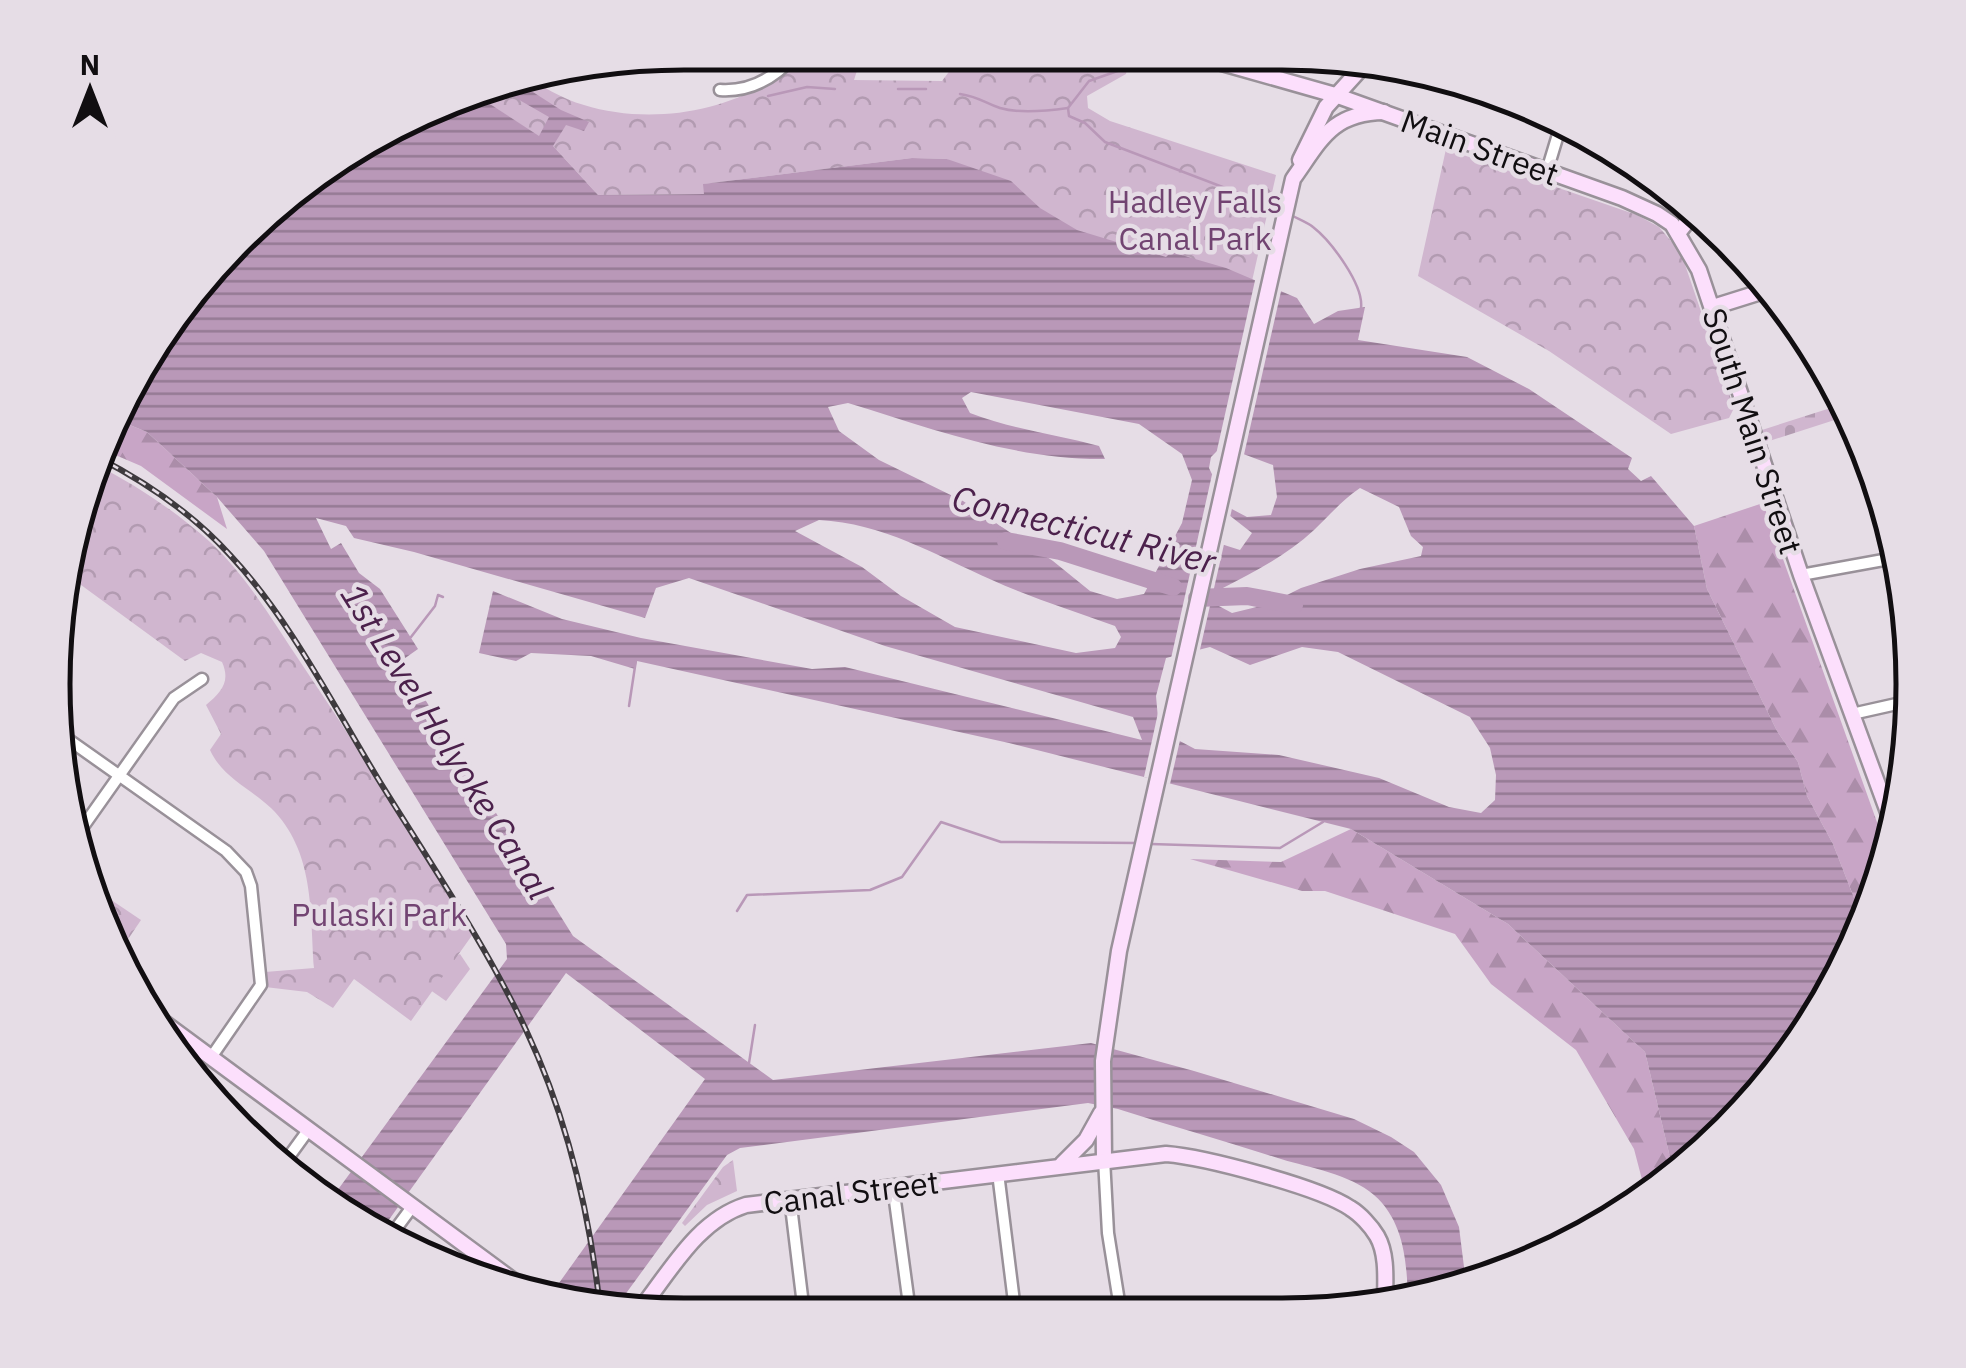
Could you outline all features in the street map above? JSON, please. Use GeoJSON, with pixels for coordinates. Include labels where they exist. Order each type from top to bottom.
{"type":"FeatureCollection","features":[{"type":"Feature","properties":{"kind":"main road","name":"Main Street"},"geometry":{"type":"LineString","coordinates":[[1247,70],[1335,95],[1646,208],[1679,232]]}},
{"type":"Feature","properties":{"kind":"main road"},"geometry":{"type":"LineString","coordinates":[[1104,1159],[1102,1112],[1107,1038],[1119,951],[1293,179],[1312,130],[1335,95],[1355,74]]}},
{"type":"Feature","properties":{"kind":"main road"},"geometry":{"type":"LineString","coordinates":[[1293,179],[1334,125],[1358,114],[1384,112]]}},
{"type":"Feature","properties":{"kind":"main road"},"geometry":{"type":"LineString","coordinates":[[1679,232],[1687,222]]}},
{"type":"Feature","properties":{"kind":"main road","name":"South Main Street"},"geometry":{"type":"LineString","coordinates":[[1679,232],[1713,307],[1801,576],[1884,802]]}},
{"type":"Feature","properties":{"kind":"main road"},"geometry":{"type":"LineString","coordinates":[[1713,307],[1756,294]]}},
{"type":"Feature","properties":{"kind":"main road"},"geometry":{"type":"LineString","coordinates":[[178,1032],[496,1268]]}},
{"type":"Feature","properties":{"kind":"main road"},"geometry":{"type":"LineString","coordinates":[[1062,1164],[1086,1140],[1102,1112]]}},
{"type":"Feature","properties":{"kind":"main road","name":"Canal Street"},"geometry":{"type":"LineString","coordinates":[[650,1297],[713,1220],[746,1206],[1166,1154],[1191,1156],[1321,1195],[1350,1208],[1378,1238],[1384,1260],[1385,1289]]}},
{"type":"Feature","properties":{"kind":"street"},"geometry":{"type":"LineString","coordinates":[[720,90],[732,91],[760,83],[776,70]]}},
{"type":"Feature","properties":{"kind":"street"},"geometry":{"type":"LineString","coordinates":[[1547,171],[1557,135]]}},
{"type":"Feature","properties":{"kind":"street"},"geometry":{"type":"LineString","coordinates":[[1801,576],[1883,559]]}},
{"type":"Feature","properties":{"kind":"street"},"geometry":{"type":"LineString","coordinates":[[86,823],[174,698],[202,679]]}},
{"type":"Feature","properties":{"kind":"street"},"geometry":{"type":"LineString","coordinates":[[1852,714],[1895,704]]}},
{"type":"Feature","properties":{"kind":"street"},"geometry":{"type":"LineString","coordinates":[[73,743],[226,852],[246,872],[251,886],[261,985],[212,1056]]}},
{"type":"Feature","properties":{"kind":"street"},"geometry":{"type":"LineString","coordinates":[[290,1155],[309,1129]]}},
{"type":"Feature","properties":{"kind":"street"},"geometry":{"type":"LineString","coordinates":[[1104,1159],[1108,1232],[1118,1298]]}},
{"type":"Feature","properties":{"kind":"street"},"geometry":{"type":"LineString","coordinates":[[998,1173],[1014,1298]]}},
{"type":"Feature","properties":{"kind":"street"},"geometry":{"type":"LineString","coordinates":[[893,1186],[908,1298]]}},
{"type":"Feature","properties":{"kind":"street"},"geometry":{"type":"LineString","coordinates":[[790,1198],[802,1298]]}},
{"type":"Feature","properties":{"kind":"street"},"geometry":{"type":"LineString","coordinates":[[396,1226],[409,1204]]}},
{"type":"Feature","properties":{"kind":"green space","name":"Hadley Falls Canal Park"},"geometry":{"type":"Polygon","coordinates":[[[857,70],[854,80],[942,81],[950,70],[1127,70],[1087,96],[1088,108],[1110,121],[1276,175],[1245,312],[1178,294],[947,159],[912,158],[704,184],[704,194],[598,195],[554,147],[488,103],[544,87],[584,105],[611,111],[670,114],[729,101],[780,73],[857,70]]]}},
{"type":"Feature","properties":{"kind":"green space"},"geometry":{"type":"Polygon","coordinates":[[[1446,149],[1637,215],[1659,227],[1681,253],[1734,408],[1729,418],[1671,434],[1549,351],[1418,276],[1446,149]]]}},
{"type":"Feature","properties":{"kind":"green space"},"geometry":{"type":"Polygon","coordinates":[[[1831,408],[1836,419],[1766,442],[1762,430],[1831,408]]]}},
{"type":"Feature","properties":{"kind":"green space"},"geometry":{"type":"Polygon","coordinates":[[[128,424],[147,432],[217,497],[227,529],[141,466],[115,455],[128,424]]]}},
{"type":"Feature","properties":{"kind":"green space","name":"Pulaski Park"},"geometry":{"type":"Polygon","coordinates":[[[109,472],[182,519],[235,568],[345,730],[473,934],[411,1021],[354,979],[333,1008],[307,992],[265,987],[265,972],[314,968],[303,863],[285,825],[271,808],[222,768],[210,750],[221,734],[206,705],[223,686],[222,662],[201,653],[185,661],[79,583],[91,525],[109,472]]]}},
{"type":"Feature","properties":{"kind":"green space"},"geometry":{"type":"Polygon","coordinates":[[[1763,503],[1879,827],[1855,902],[1833,844],[1807,796],[1798,762],[1777,731],[1707,589],[1694,526],[1763,503]]]}},
{"type":"Feature","properties":{"kind":"green space"},"geometry":{"type":"Polygon","coordinates":[[[1351,829],[1508,924],[1645,1052],[1670,1159],[1642,1181],[1634,1149],[1576,1050],[1491,984],[1455,934],[1325,891],[1302,891],[1190,859],[1281,862],[1351,829]]]}},
{"type":"Feature","properties":{"kind":"green space"},"geometry":{"type":"Polygon","coordinates":[[[110,899],[141,920],[127,941],[110,899]]]}},
{"type":"Feature","properties":{"kind":"green space"},"geometry":{"type":"Polygon","coordinates":[[[460,954],[470,969],[446,1001],[416,980],[460,954]]]}},
{"type":"Feature","properties":{"kind":"green space"},"geometry":{"type":"Polygon","coordinates":[[[733,1160],[737,1191],[707,1205],[685,1226],[682,1223],[723,1167],[733,1160]]]}},
{"type":"Feature","properties":{"kind":"water","name":"1st Level Holyoke Canal"},"geometry":{"type":"Polygon","coordinates":[[[530,90],[589,122],[584,131],[566,125],[553,146],[598,195],[704,194],[703,184],[912,158],[947,159],[1011,181],[1040,208],[1077,230],[1166,257],[1171,252],[1226,268],[1297,298],[1314,324],[1338,311],[1365,307],[1358,340],[1467,357],[1529,389],[1632,458],[1628,469],[1641,481],[1651,476],[1694,526],[1707,589],[1777,731],[1798,762],[1807,796],[1833,844],[1855,902],[1814,991],[1769,1058],[1716,1118],[1670,1159],[1645,1052],[1508,924],[1351,829],[1009,743],[637,661],[635,669],[591,656],[531,653],[516,661],[479,653],[493,591],[562,619],[641,638],[812,669],[845,667],[1142,740],[1133,717],[885,646],[689,578],[656,588],[645,618],[354,538],[346,526],[316,518],[331,549],[341,543],[359,573],[380,589],[418,649],[401,661],[573,936],[773,1080],[1091,1043],[1194,1071],[1354,1119],[1414,1152],[1441,1185],[1459,1227],[1464,1270],[1407,1285],[1398,1231],[1384,1206],[1364,1188],[1329,1172],[1088,1103],[740,1148],[727,1155],[625,1295],[558,1285],[705,1079],[566,973],[388,1222],[337,1191],[507,959],[506,944],[264,551],[217,497],[147,432],[128,424],[152,377],[197,310],[250,250],[310,197],[412,133],[487,103],[539,136],[549,117],[511,95],[530,90]],[[971,392],[962,398],[970,413],[1099,446],[1105,459],[1007,449],[848,403],[828,407],[839,431],[879,460],[963,501],[1053,561],[1090,591],[1117,599],[1144,594],[1182,523],[1192,480],[1182,454],[1139,424],[971,392]],[[1222,446],[1211,457],[1209,468],[1228,507],[1247,517],[1271,515],[1277,497],[1273,465],[1222,446]],[[1360,488],[1292,548],[1221,589],[1217,605],[1232,613],[1269,604],[1301,588],[1360,569],[1421,556],[1423,547],[1411,536],[1399,507],[1360,488]],[[1229,515],[1202,538],[1240,550],[1252,533],[1229,515]],[[819,520],[795,531],[862,567],[901,596],[955,627],[1076,653],[1115,648],[1121,637],[1115,626],[1007,587],[887,534],[819,520]],[[1210,647],[1166,658],[1156,696],[1159,730],[1195,749],[1279,755],[1379,778],[1449,807],[1481,813],[1495,800],[1496,775],[1490,748],[1470,717],[1338,652],[1302,647],[1250,665],[1210,647]]]}},
{"type":"Feature","properties":{"kind":"pier"},"geometry":{"type":"Polygon","coordinates":[[[1256,276],[1282,287],[1243,459],[1223,451],[1215,459],[1256,276]]]}},
{"type":"Feature","properties":{"kind":"pier"},"geometry":{"type":"Polygon","coordinates":[[[1215,461],[1214,467],[1233,504],[1229,522],[1211,520],[1208,535],[1225,540],[1199,654],[1170,663],[1215,461]]]}},
{"type":"Feature","properties":{"kind":"pier"},"geometry":{"type":"Polygon","coordinates":[[[1161,699],[1164,728],[1181,736],[1170,784],[1144,777],[1161,699]]]}},
{"type":"Feature","properties":{"kind":"waterway"},"geometry":{"type":"LineString","coordinates":[[1120,70],[1089,81],[1068,108],[1069,116],[1085,123],[1105,142],[1280,209]]}},
{"type":"Feature","properties":{"kind":"waterway"},"geometry":{"type":"LineString","coordinates":[[768,96],[807,87],[835,89]]}},
{"type":"Feature","properties":{"kind":"waterway"},"geometry":{"type":"LineString","coordinates":[[898,89],[926,89]]}},
{"type":"Feature","properties":{"kind":"waterway"},"geometry":{"type":"LineString","coordinates":[[960,94],[1016,111],[1068,108]]}},
{"type":"Feature","properties":{"kind":"waterway"},"geometry":{"type":"LineString","coordinates":[[1291,215],[1329,242],[1352,276],[1361,308]]}},
{"type":"Feature","properties":{"kind":"waterway","name":"Connecticut River"},"geometry":{"type":"LineString","coordinates":[[1006,541],[1060,551],[1173,587]]}},
{"type":"Feature","properties":{"kind":"waterway","name":"1st Level Holyoke Canal"},"geometry":{"type":"LineString","coordinates":[[411,637],[435,606],[438,595],[443,597]]}},
{"type":"Feature","properties":{"kind":"waterway","name":"Connecticut River"},"geometry":{"type":"LineString","coordinates":[[1197,598],[1247,596],[1294,605]]}},
{"type":"Feature","properties":{"kind":"waterway"},"geometry":{"type":"LineString","coordinates":[[629,706],[636,660]]}},
{"type":"Feature","properties":{"kind":"waterway"},"geometry":{"type":"LineString","coordinates":[[737,911],[747,895],[870,890],[902,877],[941,822],[1001,842],[1138,843]]}},
{"type":"Feature","properties":{"kind":"waterway"},"geometry":{"type":"LineString","coordinates":[[1151,844],[1280,848],[1323,822]]}},
{"type":"Feature","properties":{"kind":"waterway"},"geometry":{"type":"LineString","coordinates":[[749,1063],[755,1025]]}},
{"type":"Feature","properties":{"kind":"railway"},"geometry":{"type":"LineString","coordinates":[[111,465],[185,513],[252,580],[310,664],[475,935],[526,1030],[553,1095],[582,1195],[598,1292]]}}]}
